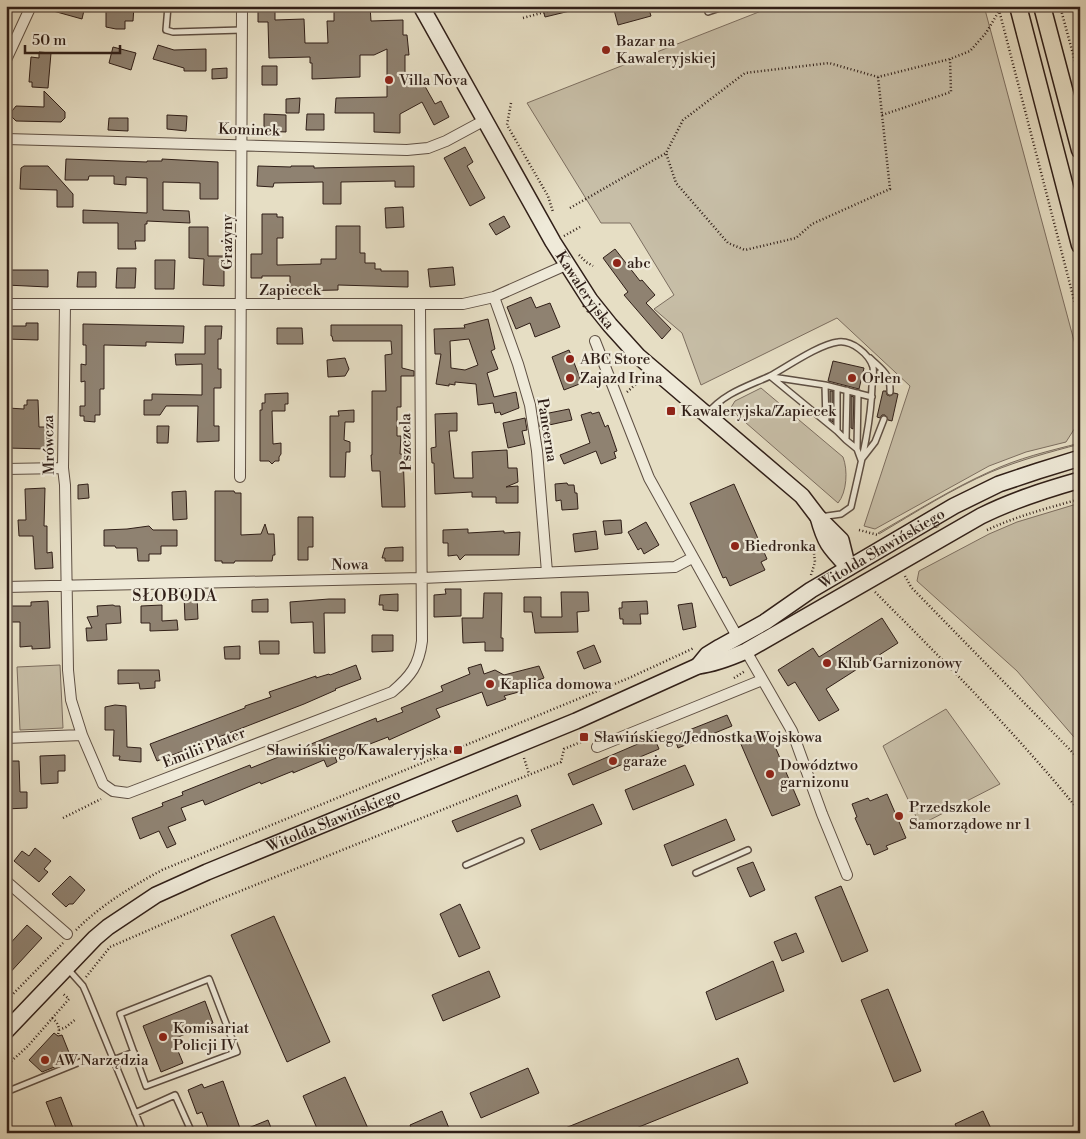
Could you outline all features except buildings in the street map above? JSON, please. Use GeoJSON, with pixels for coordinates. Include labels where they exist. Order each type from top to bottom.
{"type":"FeatureCollection","features":[{"type":"Feature","properties":{"kind":"main road","name":"Kawaleryjska"},"geometry":{"type":"LineString","coordinates":[[421,6],[566,265],[590,300],[638,356],[802,496],[818,517],[823,537],[828,546],[865,587]]}},
{"type":"Feature","properties":{"kind":"main road"},"geometry":{"type":"LineString","coordinates":[[1018,6],[1080,244]]}},
{"type":"Feature","properties":{"kind":"main road"},"geometry":{"type":"LineString","coordinates":[[1042,6],[1080,150]]}},
{"type":"Feature","properties":{"kind":"main road","name":"Witolda Sławińskiego"},"geometry":{"type":"LineString","coordinates":[[698,666],[707,656],[765,622],[811,590],[954,506],[999,484],[1080,458]]}},
{"type":"Feature","properties":{"kind":"main road","name":"Witolda Sławińskiego"},"geometry":{"type":"LineString","coordinates":[[6,1031],[95,938],[142,904],[177,885],[576,721],[698,666],[727,660],[865,587],[981,516],[1041,491],[1080,480]]}},
{"type":"Feature","properties":{"kind":"main road"},"geometry":{"type":"LineString","coordinates":[[738,638],[746,651]]}},
{"type":"Feature","properties":{"kind":"street"},"geometry":{"type":"LineString","coordinates":[[6,60],[10,45],[31,6]]}},
{"type":"Feature","properties":{"kind":"street","name":"Grażyny"},"geometry":{"type":"LineString","coordinates":[[240,477],[242,6]]}},
{"type":"Feature","properties":{"kind":"street","name":"Kominek"},"geometry":{"type":"LineString","coordinates":[[6,139],[407,150],[428,148],[446,141],[485,120]]}},
{"type":"Feature","properties":{"kind":"street","name":"Zapiecek"},"geometry":{"type":"LineString","coordinates":[[6,304],[463,304],[494,297],[566,265]]}},
{"type":"Feature","properties":{"kind":"street","name":"Pancerna"},"geometry":{"type":"LineString","coordinates":[[494,297],[518,364],[530,405],[537,451],[547,572]]}},
{"type":"Feature","properties":{"kind":"street","name":"Mrówcza"},"geometry":{"type":"LineString","coordinates":[[65,304],[63,468],[67,585]]}},
{"type":"Feature","properties":{"kind":"street","name":"Pszczela"},"geometry":{"type":"LineString","coordinates":[[420,305],[422,578]]}},
{"type":"Feature","properties":{"kind":"street","name":"Kawaleryjska"},"geometry":{"type":"LineString","coordinates":[[595,341],[649,478],[738,638]]}},
{"type":"Feature","properties":{"kind":"street"},"geometry":{"type":"LineString","coordinates":[[6,469],[63,468]]}},
{"type":"Feature","properties":{"kind":"street","name":"Nowa"},"geometry":{"type":"LineString","coordinates":[[6,586],[422,578],[674,567],[692,558]]}},
{"type":"Feature","properties":{"kind":"street","name":"Emilii Plater"},"geometry":{"type":"LineString","coordinates":[[67,585],[68,670],[71,700],[82,735],[103,784],[113,791],[128,793],[392,692],[413,671],[420,655],[422,640],[422,578]]}},
{"type":"Feature","properties":{"kind":"street"},"geometry":{"type":"LineString","coordinates":[[746,651],[792,731],[822,814],[847,875]]}},
{"type":"Feature","properties":{"kind":"street"},"geometry":{"type":"LineString","coordinates":[[597,747],[761,678]]}},
{"type":"Feature","properties":{"kind":"street"},"geometry":{"type":"LineString","coordinates":[[6,738],[82,735]]}},
{"type":"Feature","properties":{"kind":"street"},"geometry":{"type":"LineString","coordinates":[[6,880],[34,903],[66,934]]}},
{"type":"Feature","properties":{"kind":"lane"},"geometry":{"type":"LineString","coordinates":[[168,6],[166,30],[173,32],[242,30]]}},
{"type":"Feature","properties":{"kind":"lane"},"geometry":{"type":"LineString","coordinates":[[708,12],[726,6]]}},
{"type":"Feature","properties":{"kind":"lane"},"geometry":{"type":"LineString","coordinates":[[706,414],[726,395],[770,376],[828,344],[841,341],[854,346],[887,375],[890,382],[890,392]]}},
{"type":"Feature","properties":{"kind":"lane"},"geometry":{"type":"LineString","coordinates":[[818,517],[841,514],[851,507],[862,460],[872,397],[873,368],[867,356]]}},
{"type":"Feature","properties":{"kind":"lane"},"geometry":{"type":"LineString","coordinates":[[770,376],[825,385],[872,397]]}},
{"type":"Feature","properties":{"kind":"lane"},"geometry":{"type":"LineString","coordinates":[[770,376],[857,449]]}},
{"type":"Feature","properties":{"kind":"lane"},"geometry":{"type":"LineString","coordinates":[[825,385],[826,422]]}},
{"type":"Feature","properties":{"kind":"lane"},"geometry":{"type":"LineString","coordinates":[[837,388],[837,431]]}},
{"type":"Feature","properties":{"kind":"lane"},"geometry":{"type":"LineString","coordinates":[[846,440],[847,390]]}},
{"type":"Feature","properties":{"kind":"lane"},"geometry":{"type":"LineString","coordinates":[[858,393],[857,449],[862,460]]}},
{"type":"Feature","properties":{"kind":"lane"},"geometry":{"type":"LineString","coordinates":[[862,460],[875,442],[884,419]]}},
{"type":"Feature","properties":{"kind":"lane"},"geometry":{"type":"LineString","coordinates":[[466,865],[521,841]]}},
{"type":"Feature","properties":{"kind":"lane"},"geometry":{"type":"LineString","coordinates":[[696,873],[748,850]]}},
{"type":"Feature","properties":{"kind":"lane"},"geometry":{"type":"LineString","coordinates":[[67,967],[83,986],[141,1127]]}},
{"type":"Feature","properties":{"kind":"lane"},"geometry":{"type":"LineString","coordinates":[[209,979],[237,1052],[146,1086],[134,1052],[120,1014],[209,979]]}},
{"type":"Feature","properties":{"kind":"lane"},"geometry":{"type":"LineString","coordinates":[[113,1060],[134,1052]]}},
{"type":"Feature","properties":{"kind":"lane"},"geometry":{"type":"LineString","coordinates":[[6,1092],[80,1062]]}},
{"type":"Feature","properties":{"kind":"lane"},"geometry":{"type":"LineString","coordinates":[[135,1113],[175,1095],[192,1133]]}},
{"type":"Feature","properties":{"kind":"path"},"geometry":{"type":"LineString","coordinates":[[523,18],[567,6]]}},
{"type":"Feature","properties":{"kind":"path"},"geometry":{"type":"LineString","coordinates":[[998,6],[1080,323]]}},
{"type":"Feature","properties":{"kind":"path"},"geometry":{"type":"LineString","coordinates":[[1060,6],[1080,80]]}},
{"type":"Feature","properties":{"kind":"path"},"geometry":{"type":"LineString","coordinates":[[570,208],[666,153],[683,120],[745,73],[829,64],[878,77],[950,60],[970,51],[986,33],[999,11]]}},
{"type":"Feature","properties":{"kind":"path"},"geometry":{"type":"LineString","coordinates":[[882,115],[951,92],[950,60]]}},
{"type":"Feature","properties":{"kind":"path"},"geometry":{"type":"LineString","coordinates":[[666,153],[676,183],[728,243],[745,250],[796,238],[812,224],[890,189],[878,77]]}},
{"type":"Feature","properties":{"kind":"path"},"geometry":{"type":"LineString","coordinates":[[511,104],[507,125],[548,196],[554,214]]}},
{"type":"Feature","properties":{"kind":"path"},"geometry":{"type":"LineString","coordinates":[[560,238],[580,227]]}},
{"type":"Feature","properties":{"kind":"path"},"geometry":{"type":"LineString","coordinates":[[560,230],[566,240]]}},
{"type":"Feature","properties":{"kind":"path"},"geometry":{"type":"LineString","coordinates":[[575,251],[593,266]]}},
{"type":"Feature","properties":{"kind":"path"},"geometry":{"type":"LineString","coordinates":[[626,392],[642,378]]}},
{"type":"Feature","properties":{"kind":"path"},"geometry":{"type":"LineString","coordinates":[[986,530],[1008,520],[1080,499]]}},
{"type":"Feature","properties":{"kind":"path"},"geometry":{"type":"LineString","coordinates":[[860,530],[879,535]]}},
{"type":"Feature","properties":{"kind":"path"},"geometry":{"type":"LineString","coordinates":[[808,579],[815,562],[814,554]]}},
{"type":"Feature","properties":{"kind":"path"},"geometry":{"type":"LineString","coordinates":[[905,576],[911,587],[1080,760]]}},
{"type":"Feature","properties":{"kind":"path"},"geometry":{"type":"LineString","coordinates":[[865,587],[955,673],[1036,759],[1080,812]]}},
{"type":"Feature","properties":{"kind":"path"},"geometry":{"type":"LineString","coordinates":[[736,677],[744,670],[751,681],[761,678]]}},
{"type":"Feature","properties":{"kind":"path"},"geometry":{"type":"LineString","coordinates":[[514,726],[516,732]]}},
{"type":"Feature","properties":{"kind":"path"},"geometry":{"type":"LineString","coordinates":[[86,977],[110,947],[218,900],[530,774],[524,758]]}},
{"type":"Feature","properties":{"kind":"path"},"geometry":{"type":"LineString","coordinates":[[63,818],[101,799]]}},
{"type":"Feature","properties":{"kind":"path"},"geometry":{"type":"LineString","coordinates":[[38,968],[43,973]]}},
{"type":"Feature","properties":{"kind":"path"},"geometry":{"type":"LineString","coordinates":[[6,1066],[28,1046],[68,999],[62,993]]}},
{"type":"Feature","properties":{"kind":"path"},"geometry":{"type":"LineString","coordinates":[[52,1018],[57,1022],[58,1035]]}},
{"type":"Feature","properties":{"kind":"path"},"geometry":{"type":"LineString","coordinates":[[59,1030],[76,1019]]}},
{"type":"Feature","properties":{"kind":"shaded area"},"geometry":{"type":"Polygon","coordinates":[[[774,6],[984,6],[1080,363],[1080,420],[1066,442],[1026,452],[989,466],[875,529],[864,526],[910,386],[837,318],[701,385],[682,333],[654,309],[674,295],[630,223],[601,223],[527,103],[774,6]]]}},
{"type":"Feature","properties":{"kind":"shaded area"},"geometry":{"type":"Polygon","coordinates":[[[761,388],[843,457],[846,468],[846,481],[838,503],[730,409],[735,401],[761,388]]]}},
{"type":"Feature","properties":{"kind":"shaded area"},"geometry":{"type":"Polygon","coordinates":[[[1080,443],[991,472],[948,493],[878,533],[947,493],[1000,467],[1034,455],[1080,443]]]}},
{"type":"Feature","properties":{"kind":"shaded area"},"geometry":{"type":"Polygon","coordinates":[[[1080,503],[1080,744],[1017,671],[917,581],[919,571],[989,534],[1017,522],[1080,503]]]}},
{"type":"Feature","properties":{"kind":"shaded area"},"geometry":{"type":"Polygon","coordinates":[[[60,665],[63,728],[20,730],[17,667],[60,665]]]}},
{"type":"Feature","properties":{"kind":"shaded area"},"geometry":{"type":"Polygon","coordinates":[[[946,709],[1000,784],[920,825],[883,746],[946,709]]]}},
{"type":"Feature","properties":{"kind":"place","name":"Bazar na Kawaleryjskiej"},"geometry":{"type":"Point","coordinates":[606,50]}},
{"type":"Feature","properties":{"kind":"place","name":"Villa Nova"},"geometry":{"type":"Point","coordinates":[389,80]}},
{"type":"Feature","properties":{"kind":"place","name":"abc"},"geometry":{"type":"Point","coordinates":[617,263]}},
{"type":"Feature","properties":{"kind":"place","name":"ABC Store"},"geometry":{"type":"Point","coordinates":[570,359]}},
{"type":"Feature","properties":{"kind":"place","name":"Zajazd Irina"},"geometry":{"type":"Point","coordinates":[570,378]}},
{"type":"Feature","properties":{"kind":"place","name":"Orlen"},"geometry":{"type":"Point","coordinates":[852,378]}},
{"type":"Feature","properties":{"kind":"place","name":"Kawaleryjska/Zapiecek"},"geometry":{"type":"Point","coordinates":[671,411]}},
{"type":"Feature","properties":{"kind":"place","name":"Biedronka"},"geometry":{"type":"Point","coordinates":[735,546]}},
{"type":"Feature","properties":{"kind":"place","name":"Klub Garnizonowy"},"geometry":{"type":"Point","coordinates":[827,663]}},
{"type":"Feature","properties":{"kind":"place","name":"Kaplica domowa"},"geometry":{"type":"Point","coordinates":[490,684]}},
{"type":"Feature","properties":{"kind":"place","name":"Sławińskiego/Jednostka Wojskowa"},"geometry":{"type":"Point","coordinates":[584,737]}},
{"type":"Feature","properties":{"kind":"place","name":"Sławińskiego/Kawaleryjska"},"geometry":{"type":"Point","coordinates":[458,750]}},
{"type":"Feature","properties":{"kind":"place","name":"garaże"},"geometry":{"type":"Point","coordinates":[613,761]}},
{"type":"Feature","properties":{"kind":"place","name":"Dowództwo garnizonu"},"geometry":{"type":"Point","coordinates":[770,774]}},
{"type":"Feature","properties":{"kind":"place","name":"Przedszkole Samorządowe nr 1"},"geometry":{"type":"Point","coordinates":[899,816]}},
{"type":"Feature","properties":{"kind":"place","name":"Komisariat Policji IV"},"geometry":{"type":"Point","coordinates":[163,1037]}},
{"type":"Feature","properties":{"kind":"place","name":"AW Narzędzia"},"geometry":{"type":"Point","coordinates":[45,1060]}},
{"type":"Feature","properties":{"kind":"district","name":"SŁOBODA"},"geometry":{"type":"Point","coordinates":[175,596]}}]}
